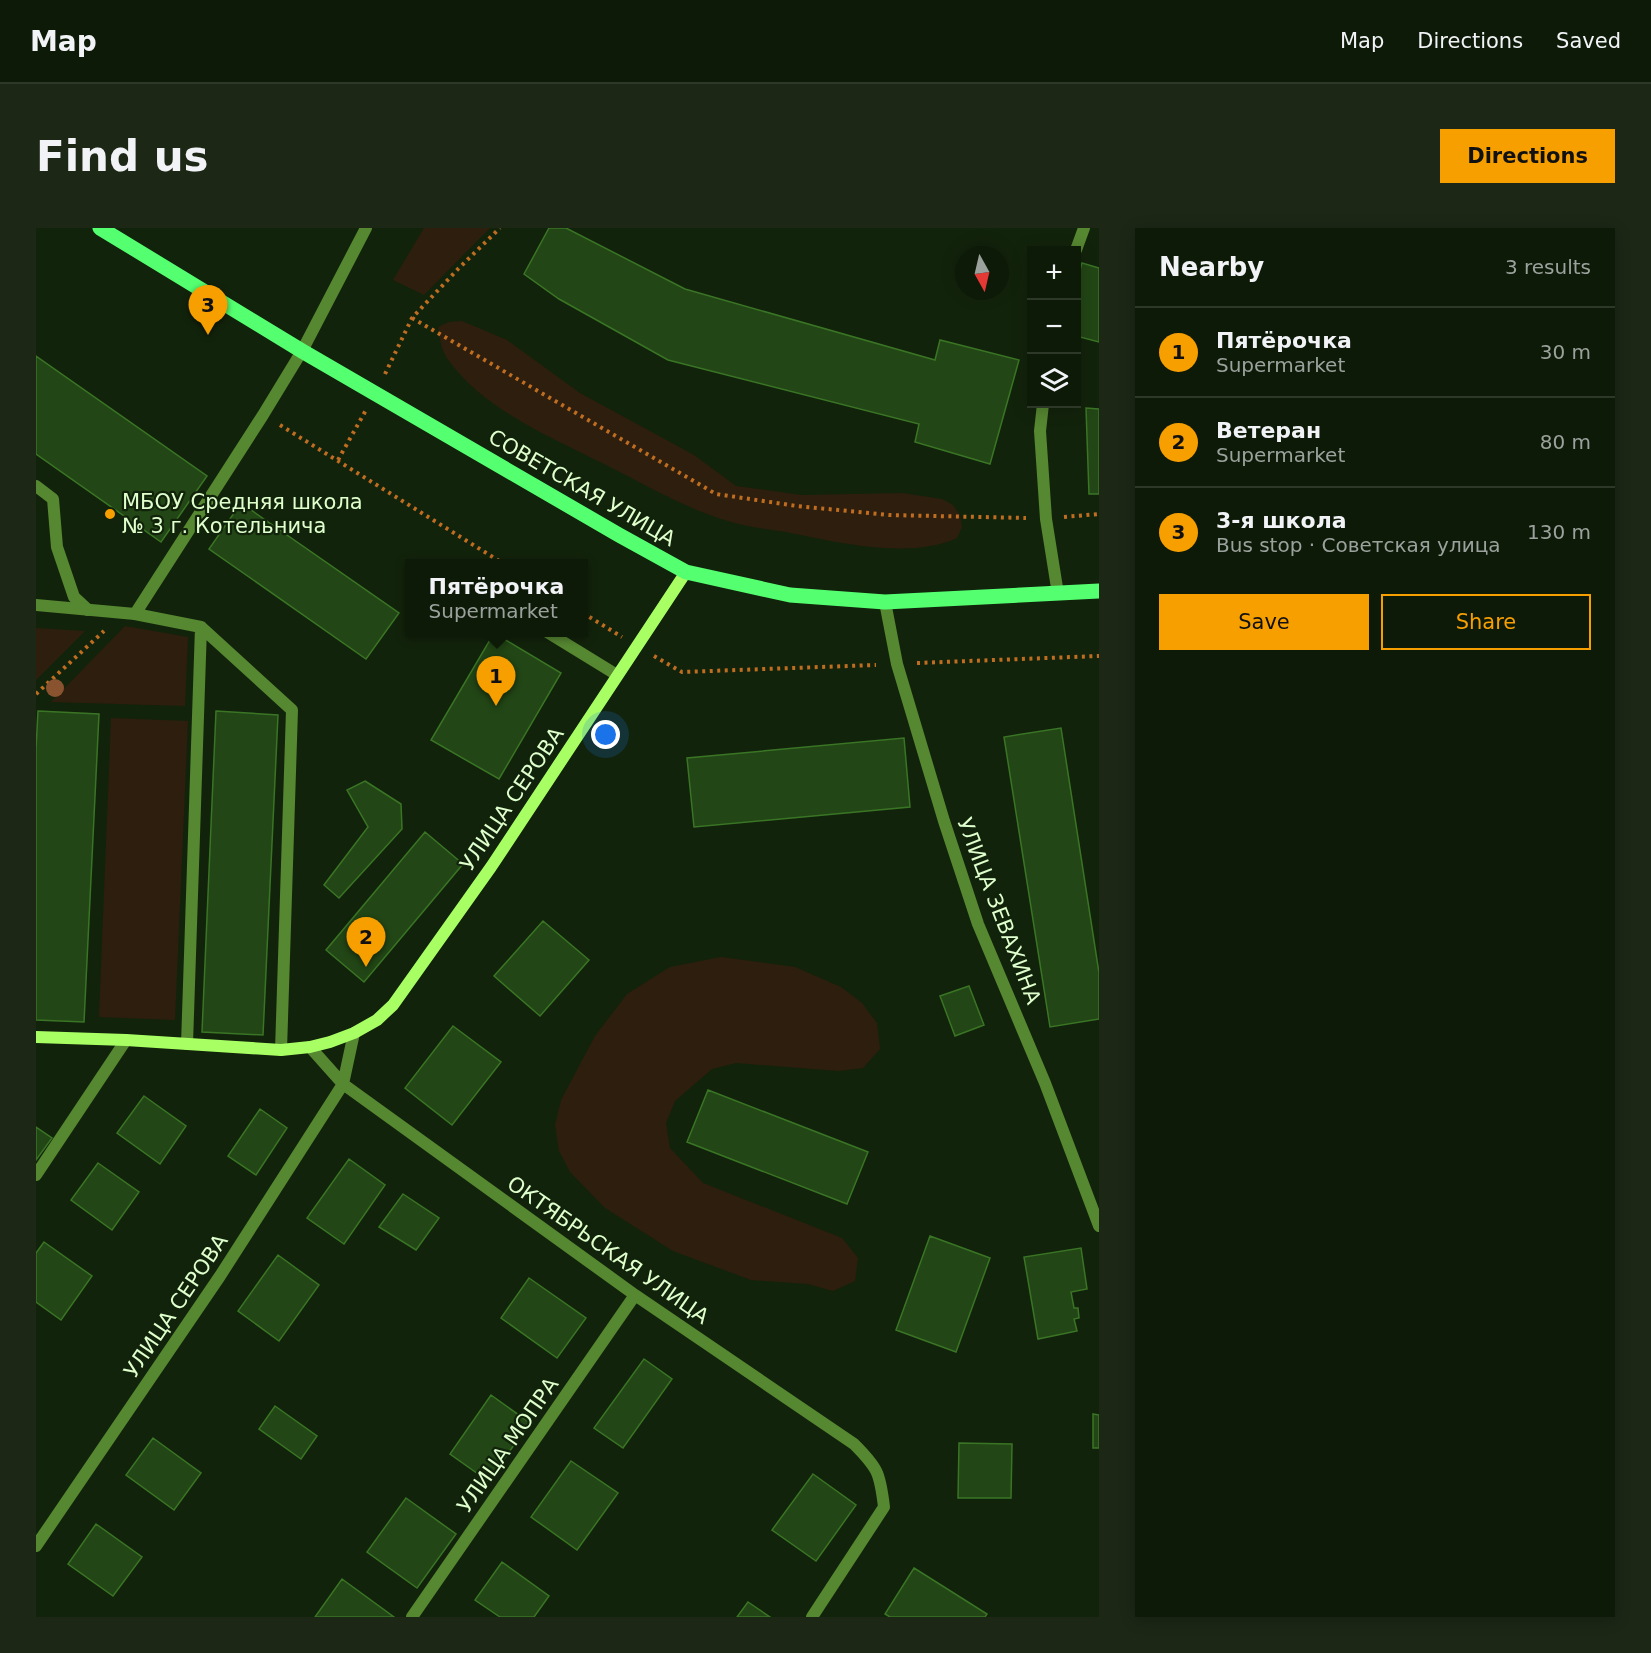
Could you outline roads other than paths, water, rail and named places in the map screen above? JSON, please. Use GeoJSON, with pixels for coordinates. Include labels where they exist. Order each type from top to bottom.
{"type":"FeatureCollection","features":[{"type":"Feature","properties":{"kind":"main road","name":"СОВЕТСКАЯ УЛИЦА"},"geometry":{"type":"LineString","coordinates":[[100,228],[302,351],[686,572],[790,595],[885,602],[1099,591]]}},
{"type":"Feature","properties":{"kind":"street"},"geometry":{"type":"LineString","coordinates":[[129,614],[264,415],[302,351],[366,228]]}},
{"type":"Feature","properties":{"kind":"street"},"geometry":{"type":"LineString","coordinates":[[1077,246],[1084,228]]}},
{"type":"Feature","properties":{"kind":"street"},"geometry":{"type":"LineString","coordinates":[[1043,408],[1040,431],[1046,519],[1058,594]]}},
{"type":"Feature","properties":{"kind":"street"},"geometry":{"type":"LineString","coordinates":[[36,486],[53,499],[57,547],[74,597],[88,610]]}},
{"type":"Feature","properties":{"kind":"street","name":"УЛИЦА СЕРОВА"},"geometry":{"type":"LineString","coordinates":[[354,1033],[377,1020],[393,1005],[491,867],[686,572]]}},
{"type":"Feature","properties":{"kind":"street","name":"УЛИЦА ЗЕВАХИНА"},"geometry":{"type":"LineString","coordinates":[[885,602],[897,664],[944,821],[978,924],[1045,1083],[1099,1226]]}},
{"type":"Feature","properties":{"kind":"street"},"geometry":{"type":"LineString","coordinates":[[36,605],[129,614],[201,627],[292,710],[281,1050]]}},
{"type":"Feature","properties":{"kind":"street"},"geometry":{"type":"LineString","coordinates":[[187,1044],[201,627]]}},
{"type":"Feature","properties":{"kind":"street"},"geometry":{"type":"LineString","coordinates":[[554,637],[617,675]]}},
{"type":"Feature","properties":{"kind":"street"},"geometry":{"type":"LineString","coordinates":[[36,1037],[281,1050],[309,1047],[354,1033]]}},
{"type":"Feature","properties":{"kind":"street"},"geometry":{"type":"LineString","coordinates":[[343,1084],[354,1033]]}},
{"type":"Feature","properties":{"kind":"street"},"geometry":{"type":"LineString","coordinates":[[36,1175],[126,1040]]}},
{"type":"Feature","properties":{"kind":"street","name":"ОКТЯБРЬСКАЯ УЛИЦА"},"geometry":{"type":"LineString","coordinates":[[309,1047],[343,1084],[635,1295],[854,1444],[873,1463],[881,1483],[884,1507],[812,1617]]}},
{"type":"Feature","properties":{"kind":"street","name":"УЛИЦА СЕРОВА"},"geometry":{"type":"LineString","coordinates":[[36,1546],[220,1276],[343,1084]]}},
{"type":"Feature","properties":{"kind":"street","name":"УЛИЦА МОПРА"},"geometry":{"type":"LineString","coordinates":[[412,1617],[635,1295]]}},
{"type":"Feature","properties":{"kind":"place","name":"3-я школа"},"geometry":{"type":"Point","coordinates":[208,335]}},
{"type":"Feature","properties":{"kind":"place","name":"МБОУ Средняя школа № 3 г. Котельнича"},"geometry":{"type":"Point","coordinates":[110,514]}},
{"type":"Feature","properties":{"kind":"place","name":"Пятёрочка"},"geometry":{"type":"Point","coordinates":[496,706]}},
{"type":"Feature","properties":{"kind":"place","name":"Ветеран"},"geometry":{"type":"Point","coordinates":[366,967]}}]}
